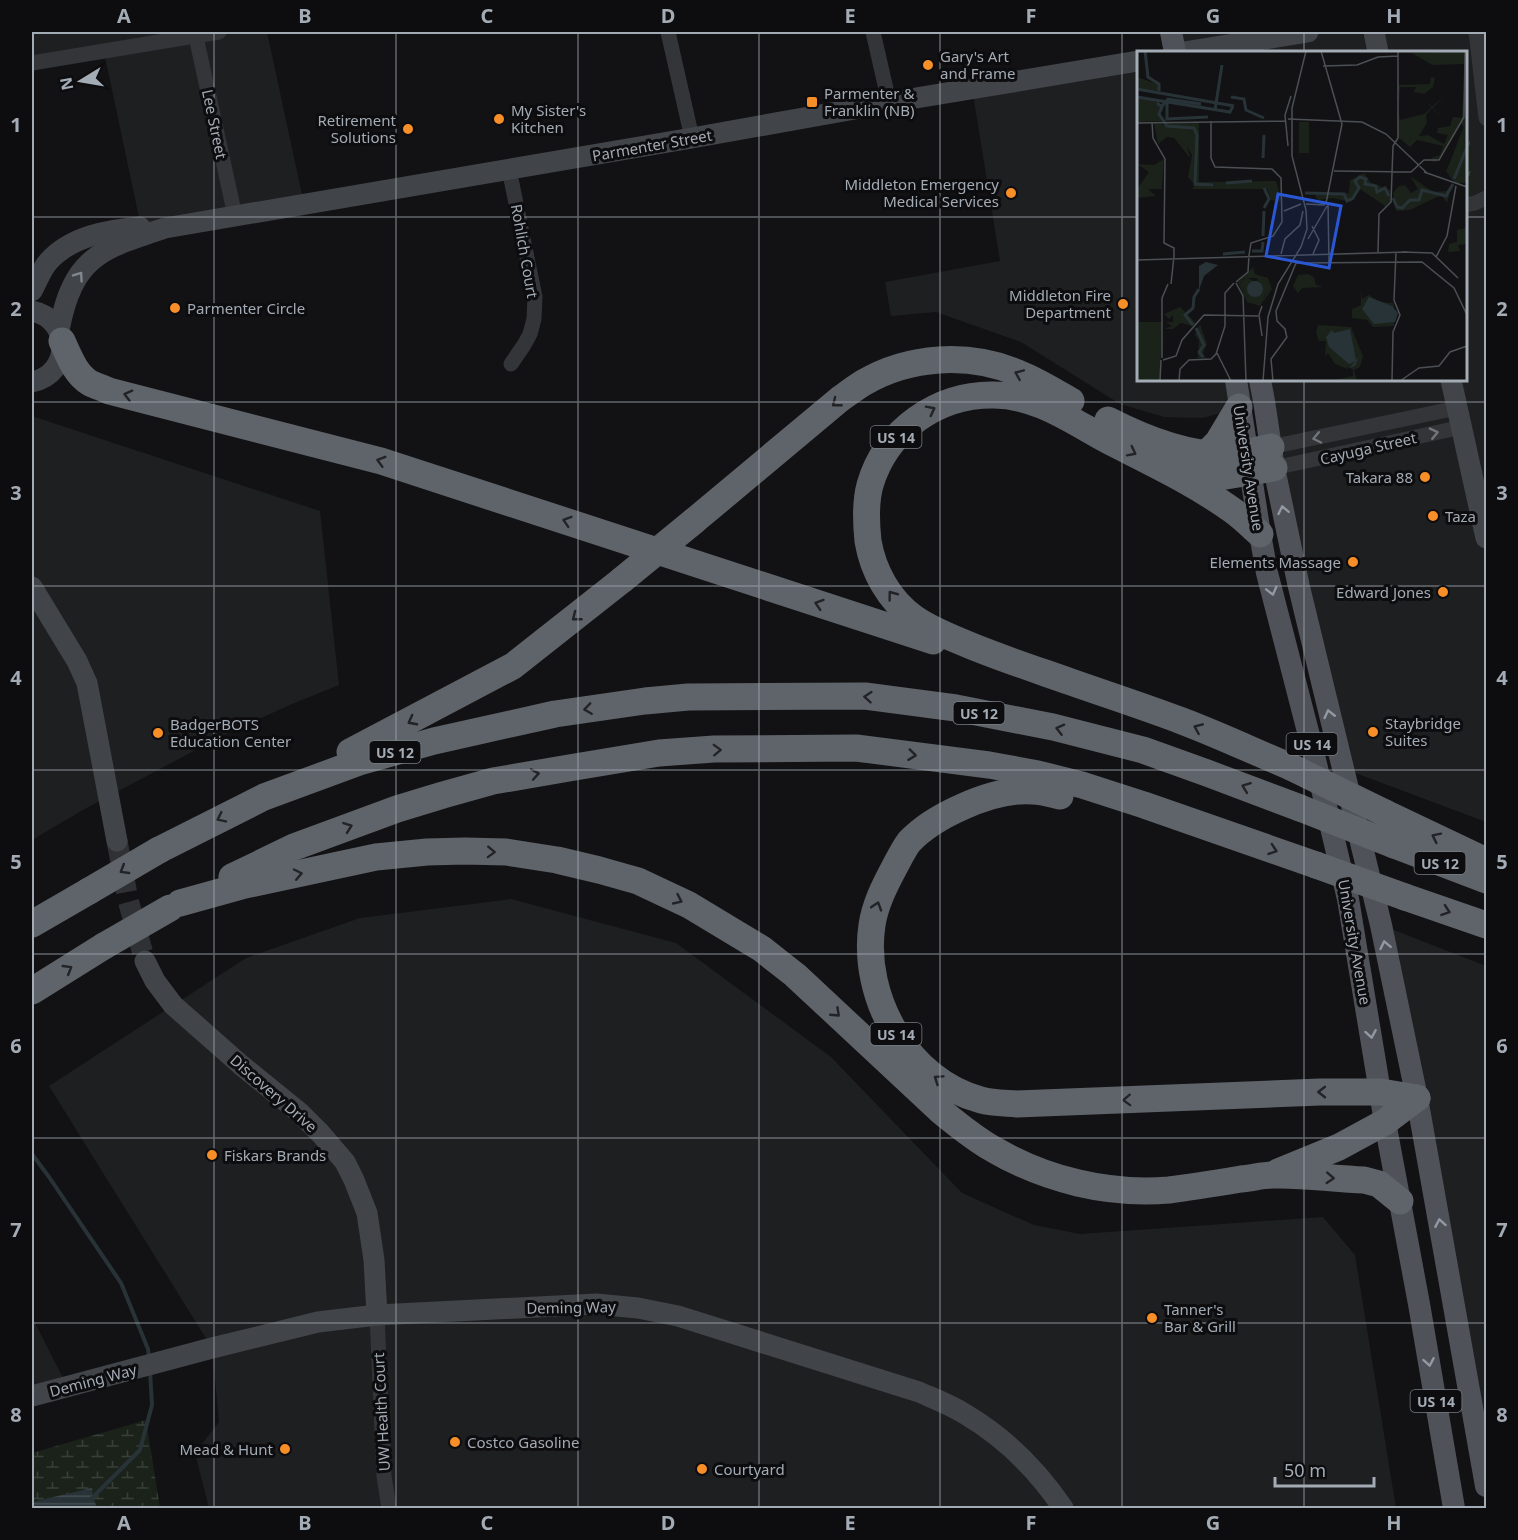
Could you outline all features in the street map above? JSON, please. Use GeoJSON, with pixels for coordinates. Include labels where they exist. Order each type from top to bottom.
{"type":"FeatureCollection","features":[{"type":"Feature","properties":{"kind":"highway"},"geometry":{"type":"LineString","coordinates":[[60,336],[80,374],[91,384],[109,391],[381,461],[933,641],[995,656]]}},
{"type":"Feature","properties":{"kind":"highway"},"geometry":{"type":"LineString","coordinates":[[264,797],[513,666],[863,383],[907,365],[948,359],[991,364],[1018,373],[1145,437],[1207,453],[1229,454],[1261,460]]}},
{"type":"Feature","properties":{"kind":"highway","name":"US 14"},"geometry":{"type":"LineString","coordinates":[[1260,534],[1234,511],[1162,467],[1037,403],[1013,396],[993,395],[976,396],[944,404],[924,414],[896,437],[886,450],[870,485],[866,526],[872,560],[879,576],[895,600],[914,618],[938,632],[995,656],[1183,722],[1291,767],[1486,861]]}},
{"type":"Feature","properties":{"kind":"highway"},"geometry":{"type":"LineString","coordinates":[[1207,453],[1218,442],[1239,407]]}},
{"type":"Feature","properties":{"kind":"highway"},"geometry":{"type":"LineString","coordinates":[[1162,467],[1203,475],[1226,476],[1261,460]]}},
{"type":"Feature","properties":{"kind":"highway","name":"US 12"},"geometry":{"type":"LineString","coordinates":[[32,924],[159,850],[264,797],[359,762],[434,741],[555,714],[688,697],[865,696],[956,708],[1053,727],[1143,750],[1207,772],[1486,880]]}},
{"type":"Feature","properties":{"kind":"highway"},"geometry":{"type":"LineString","coordinates":[[32,991],[175,905],[294,847],[364,821],[431,798],[493,781],[659,753],[714,749],[856,748],[989,765],[1082,785],[1316,864],[1486,925]]}},
{"type":"Feature","properties":{"kind":"highway","name":"US 14"},"geometry":{"type":"LineString","coordinates":[[1198,824],[1032,791],[1015,791],[994,794],[979,800],[948,813],[927,827],[909,842],[900,857],[876,907],[872,927],[873,971],[878,994],[897,1038],[933,1076],[958,1092],[996,1103],[1320,1092],[1381,1092],[1417,1098]]}},
{"type":"Feature","properties":{"kind":"highway"},"geometry":{"type":"LineString","coordinates":[[175,905],[245,885],[376,857],[427,852],[506,852],[598,870],[638,881],[689,905],[762,949],[795,975],[942,1112],[966,1131],[1012,1160],[1064,1179],[1137,1191],[1203,1186],[1272,1175],[1364,1180],[1379,1184],[1400,1201]]}},
{"type":"Feature","properties":{"kind":"highway"},"geometry":{"type":"LineString","coordinates":[[1272,1175],[1339,1147],[1385,1122],[1417,1098]]}},
{"type":"Feature","properties":{"kind":"main road"},"geometry":{"type":"LineString","coordinates":[[1171,32],[1175,51]]}},
{"type":"Feature","properties":{"kind":"main road","name":"University Avenue"},"geometry":{"type":"LineString","coordinates":[[1236,381],[1239,407],[1261,460],[1299,587],[1381,925],[1417,1098],[1486,1486]]}},
{"type":"Feature","properties":{"kind":"main road","name":"University Avenue"},"geometry":{"type":"LineString","coordinates":[[1260,381],[1264,401],[1260,534],[1272,593],[1344,880],[1454,1509]]}},
{"type":"Feature","properties":{"kind":"street"},"geometry":{"type":"LineString","coordinates":[[32,63],[195,33],[219,32]]}},
{"type":"Feature","properties":{"kind":"street"},"geometry":{"type":"LineString","coordinates":[[669,32],[692,138]]}},
{"type":"Feature","properties":{"kind":"street"},"geometry":{"type":"LineString","coordinates":[[873,32],[889,102]]}},
{"type":"Feature","properties":{"kind":"street"},"geometry":{"type":"LineString","coordinates":[[1190,51],[1308,32]]}},
{"type":"Feature","properties":{"kind":"street"},"geometry":{"type":"LineString","coordinates":[[1374,32],[1378,51]]}},
{"type":"Feature","properties":{"kind":"street"},"geometry":{"type":"LineString","coordinates":[[1476,32],[1486,118]]}},
{"type":"Feature","properties":{"kind":"street","name":"Lee Street"},"geometry":{"type":"LineString","coordinates":[[195,33],[235,216]]}},
{"type":"Feature","properties":{"kind":"street","name":"Parmenter Street"},"geometry":{"type":"LineString","coordinates":[[36,382],[52,372],[59,363],[62,352],[60,336],[68,294],[77,277],[89,262],[106,249],[165,228],[1137,61]]}},
{"type":"Feature","properties":{"kind":"street","name":"Rohlich Court"},"geometry":{"type":"LineString","coordinates":[[509,169],[535,297],[534,319],[530,334],[511,364]]}},
{"type":"Feature","properties":{"kind":"street"},"geometry":{"type":"LineString","coordinates":[[1467,205],[1486,198]]}},
{"type":"Feature","properties":{"kind":"street","name":"Parmenter Street"},"geometry":{"type":"LineString","coordinates":[[32,291],[46,264],[69,244],[107,231],[141,227],[165,228]]}},
{"type":"Feature","properties":{"kind":"street"},"geometry":{"type":"LineString","coordinates":[[32,312],[45,316],[53,322],[60,336]]}},
{"type":"Feature","properties":{"kind":"street"},"geometry":{"type":"LineString","coordinates":[[1451,381],[1486,538]]}},
{"type":"Feature","properties":{"kind":"street","name":"Cayuga Street"},"geometry":{"type":"LineString","coordinates":[[1261,460],[1459,418]]}},
{"type":"Feature","properties":{"kind":"street","name":"Cayuga Street"},"geometry":{"type":"LineString","coordinates":[[1261,460],[1459,418]]}},
{"type":"Feature","properties":{"kind":"street"},"geometry":{"type":"LineString","coordinates":[[32,587],[77,661],[87,683],[117,841]]}},
{"type":"Feature","properties":{"kind":"street","name":"Discovery Drive"},"geometry":{"type":"LineString","coordinates":[[145,961],[155,981],[173,1005],[300,1113],[345,1161],[368,1213],[374,1260],[377,1315]]}},
{"type":"Feature","properties":{"kind":"street","name":"Deming Way"},"geometry":{"type":"LineString","coordinates":[[32,1396],[318,1322],[377,1315],[596,1304],[638,1308],[678,1316],[919,1392],[945,1404],[980,1424],[1010,1447],[1054,1494],[1063,1509]]}},
{"type":"Feature","properties":{"kind":"street","name":"UW Health Court"},"geometry":{"type":"LineString","coordinates":[[377,1315],[384,1476],[389,1509]]}},
{"type":"Feature","properties":{"kind":"shaded area"},"geometry":{"type":"Polygon","coordinates":[[[32,32],[267,32],[304,204],[141,227],[104,52],[32,63],[32,32]]]}},
{"type":"Feature","properties":{"kind":"shaded area"},"geometry":{"type":"Polygon","coordinates":[[[1171,32],[1486,32],[1486,822],[1342,768],[1271,399],[1203,418],[1164,417],[1120,404],[1021,342],[936,312],[891,316],[885,282],[1000,261],[972,88],[1137,61],[1137,381],[1467,381],[1467,51],[1175,51],[1171,32]]]}},
{"type":"Feature","properties":{"kind":"shaded area"},"geometry":{"type":"Polygon","coordinates":[[[32,416],[320,511],[339,685],[222,736],[81,811],[32,840],[32,416]]]}},
{"type":"Feature","properties":{"kind":"shaded area"},"geometry":{"type":"Polygon","coordinates":[[[511,899],[676,943],[831,1057],[962,1193],[1034,1225],[1080,1234],[1323,1217],[1355,1255],[1396,1508],[209,1508],[195,1453],[219,1422],[212,1348],[49,1086],[246,958],[360,918],[511,899]]]}},
{"type":"Feature","properties":{"kind":"shaded area"},"geometry":{"type":"Polygon","coordinates":[[[1381,925],[1486,966],[1486,1452],[1381,925]]]}},
{"type":"Feature","properties":{"kind":"shaded area"},"geometry":{"type":"Polygon","coordinates":[[[32,1317],[67,1386],[32,1396],[32,1317]]]}},
{"type":"Feature","properties":{"kind":"shaded area"},"geometry":{"type":"Polygon","coordinates":[[[92,1488],[97,1508],[32,1508],[32,1502],[92,1488]]]}},
{"type":"Feature","properties":{"kind":"green space"},"geometry":{"type":"Polygon","coordinates":[[[1467,116],[1475,188],[1471,195],[1467,195],[1467,116]]]}},
{"type":"Feature","properties":{"kind":"green space"},"geometry":{"type":"Polygon","coordinates":[[[146,1420],[160,1508],[32,1508],[32,1453],[146,1420]]]}},
{"type":"Feature","properties":{"kind":"waterway"},"geometry":{"type":"LineString","coordinates":[[32,1154],[121,1283],[148,1349],[149,1357]]}},
{"type":"Feature","properties":{"kind":"waterway"},"geometry":{"type":"LineString","coordinates":[[90,1500],[140,1450],[152,1405],[150,1371]]}},
{"type":"Feature","properties":{"kind":"tunnel"},"geometry":{"type":"LineString","coordinates":[[117,841],[128,900],[145,961]]}},
{"type":"Feature","properties":{"kind":"place","name":"Gary's Art and Frame"},"geometry":{"type":"Point","coordinates":[928,65]}},
{"type":"Feature","properties":{"kind":"place","name":"Parmenter & Franklin (NB)"},"geometry":{"type":"Point","coordinates":[812,102]}},
{"type":"Feature","properties":{"kind":"place","name":"My Sister's Kitchen"},"geometry":{"type":"Point","coordinates":[499,119]}},
{"type":"Feature","properties":{"kind":"place","name":"Retirement Solutions"},"geometry":{"type":"Point","coordinates":[408,129]}},
{"type":"Feature","properties":{"kind":"place","name":"Middleton Emergency Medical Services"},"geometry":{"type":"Point","coordinates":[1011,193]}},
{"type":"Feature","properties":{"kind":"place","name":"Middleton Fire Department"},"geometry":{"type":"Point","coordinates":[1123,304]}},
{"type":"Feature","properties":{"kind":"place","name":"Parmenter Circle"},"geometry":{"type":"Point","coordinates":[175,308]}},
{"type":"Feature","properties":{"kind":"place","name":"Takara 88"},"geometry":{"type":"Point","coordinates":[1425,477]}},
{"type":"Feature","properties":{"kind":"place","name":"Taza"},"geometry":{"type":"Point","coordinates":[1433,516]}},
{"type":"Feature","properties":{"kind":"place","name":"Elements Massage"},"geometry":{"type":"Point","coordinates":[1353,562]}},
{"type":"Feature","properties":{"kind":"place","name":"Edward Jones"},"geometry":{"type":"Point","coordinates":[1443,592]}},
{"type":"Feature","properties":{"kind":"place","name":"Staybridge Suites"},"geometry":{"type":"Point","coordinates":[1373,732]}},
{"type":"Feature","properties":{"kind":"place","name":"BadgerBOTS Education Center"},"geometry":{"type":"Point","coordinates":[158,733]}},
{"type":"Feature","properties":{"kind":"place","name":"Fiskars Brands"},"geometry":{"type":"Point","coordinates":[212,1155]}},
{"type":"Feature","properties":{"kind":"place","name":"Tanner's Bar & Grill"},"geometry":{"type":"Point","coordinates":[1152,1318]}},
{"type":"Feature","properties":{"kind":"place","name":"Costco Gasoline"},"geometry":{"type":"Point","coordinates":[455,1442]}},
{"type":"Feature","properties":{"kind":"place","name":"Mead & Hunt"},"geometry":{"type":"Point","coordinates":[285,1449]}},
{"type":"Feature","properties":{"kind":"place","name":"Courtyard"},"geometry":{"type":"Point","coordinates":[702,1469]}}]}
